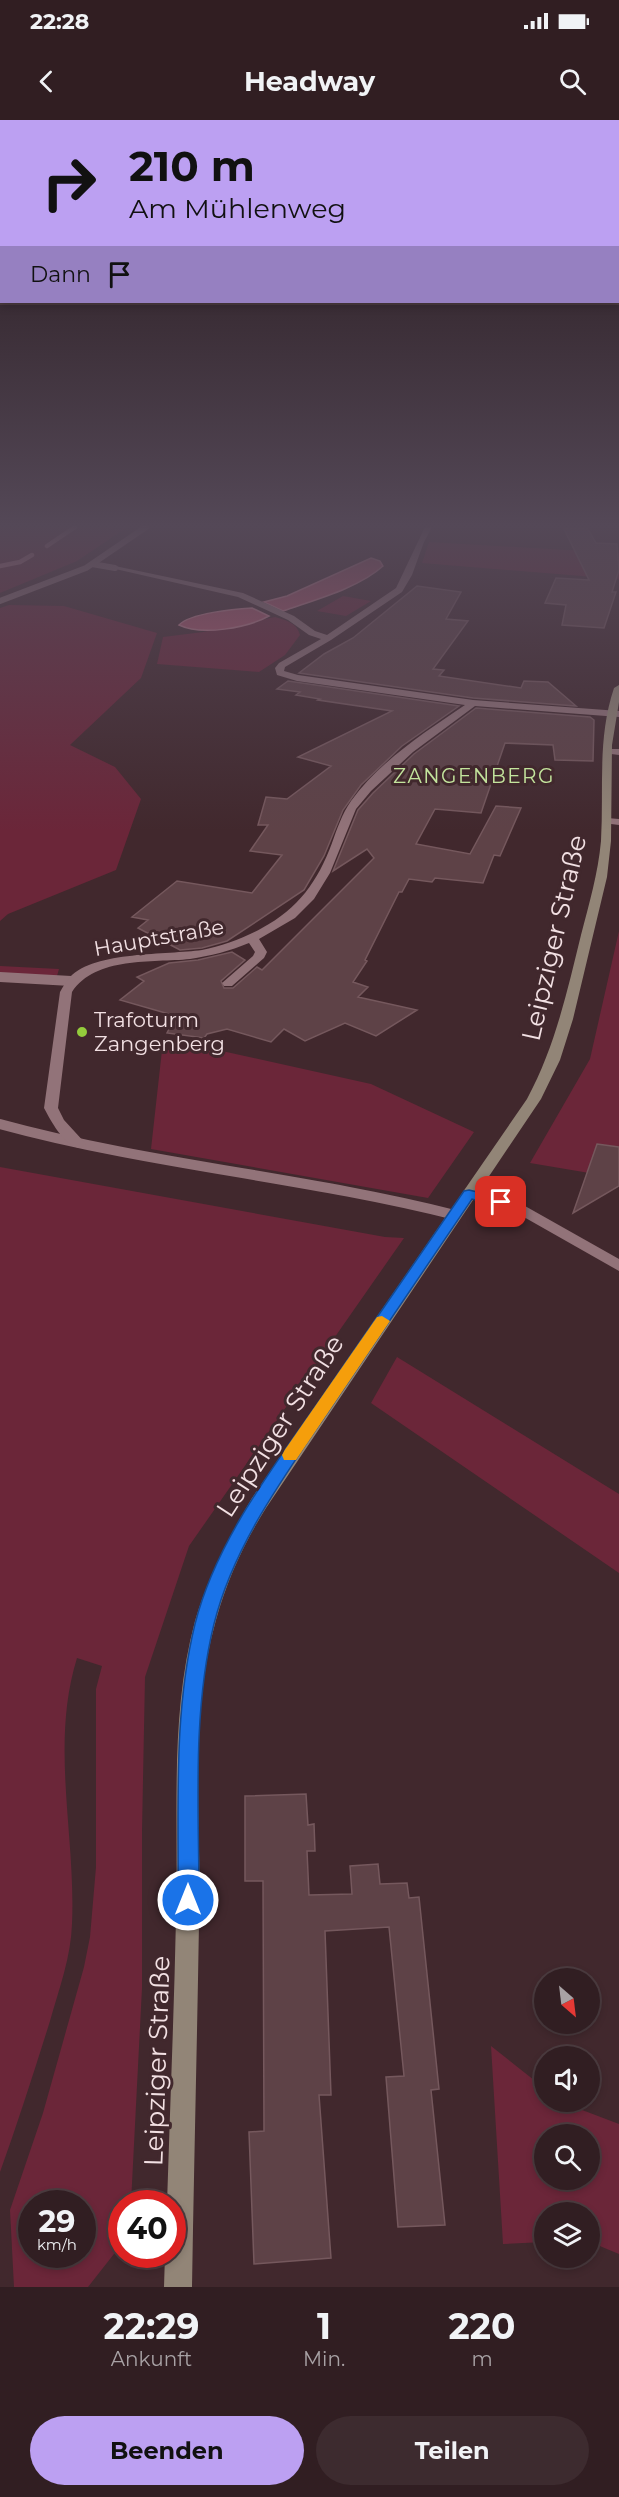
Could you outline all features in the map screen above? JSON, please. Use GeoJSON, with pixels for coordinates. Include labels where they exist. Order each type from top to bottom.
{"type":"FeatureCollection","features":[{"type":"Feature","properties":{"kind":"street"},"geometry":{"type":"LineString","coordinates":[[305,628],[328,638]]}},
{"type":"Feature","properties":{"kind":"street"},"geometry":{"type":"LineString","coordinates":[[342,628],[282,665],[279,670],[284,675],[473,702],[614,714]]}},
{"type":"Feature","properties":{"kind":"street","name":"Leipziger Straße"},"geometry":{"type":"LineString","coordinates":[[178,2287],[188,1900],[189,1744],[197,1660],[205,1622],[228,1558],[254,1511],[545,1080],[561,1043],[613,821],[614,714],[619,688]]}},
{"type":"Feature","properties":{"kind":"street","name":"Hauptstraße"},"geometry":{"type":"LineString","coordinates":[[79,1144],[58,1122],[51,1108],[66,992],[71,981],[87,971],[110,963],[205,953],[251,938],[295,913],[312,897],[325,875],[347,816],[365,791],[442,724],[473,702]]}},
{"type":"Feature","properties":{"kind":"street","name":"Hauptstraße"},"geometry":{"type":"LineString","coordinates":[[228,983],[258,958],[261,952],[259,946],[251,938]]}},
{"type":"Feature","properties":{"kind":"street"},"geometry":{"type":"LineString","coordinates":[[469,1194],[520,1209],[619,1266]]}},
{"type":"Feature","properties":{"kind":"lane"},"geometry":{"type":"LineString","coordinates":[[0,977],[71,981]]}},
{"type":"Feature","properties":{"kind":"lane"},"geometry":{"type":"LineString","coordinates":[[0,1124],[79,1144],[200,1168],[405,1202],[455,1215]]}},
{"type":"Feature","properties":{"kind":"shaded area"},"geometry":{"type":"Polygon","coordinates":[[[0,628],[140,628],[157,633],[141,678],[70,745],[115,767],[141,799],[116,870],[8,914],[0,921],[0,628]]]}},
{"type":"Feature","properties":{"kind":"shaded area"},"geometry":{"type":"Polygon","coordinates":[[[190,628],[230,628],[212,630],[190,628]]]}},
{"type":"Feature","properties":{"kind":"shaded area"},"geometry":{"type":"Polygon","coordinates":[[[222,628],[297,628],[300,635],[285,655],[259,672],[157,664],[163,637],[222,628]]]}},
{"type":"Feature","properties":{"kind":"shaded area"},"geometry":{"type":"Polygon","coordinates":[[[619,931],[619,1178],[530,1163],[590,1059],[619,931]]]}},
{"type":"Feature","properties":{"kind":"shaded area"},"geometry":{"type":"Polygon","coordinates":[[[0,966],[59,969],[57,976],[0,974],[0,966]]]}},
{"type":"Feature","properties":{"kind":"shaded area"},"geometry":{"type":"Polygon","coordinates":[[[162,1050],[222,1051],[371,1084],[474,1132],[428,1198],[151,1149],[162,1050]]]}},
{"type":"Feature","properties":{"kind":"shaded area"},"geometry":{"type":"Polygon","coordinates":[[[0,1167],[385,1237],[404,1238],[189,1546],[145,1677],[142,1988],[132,2190],[108,2190],[108,2262],[88,2287],[14,2287],[10,2210],[43,2113],[84,1967],[90,1937],[96,1867],[96,1689],[102,1666],[77,1658],[69,1691],[65,1724],[72,1924],[64,1973],[0,2172],[0,1167]]]}},
{"type":"Feature","properties":{"kind":"shaded area"},"geometry":{"type":"Polygon","coordinates":[[[397,1357],[619,1494],[619,1573],[371,1403],[397,1357]]]}},
{"type":"Feature","properties":{"kind":"shaded area"},"geometry":{"type":"Polygon","coordinates":[[[491,2046],[534,2080],[534,2112],[587,2112],[619,2124],[619,2254],[600,2246],[600,2202],[534,2202],[534,2242],[503,2244],[491,2046]]]}},
{"type":"Feature","properties":{"kind":"building"},"geometry":{"type":"Polygon","coordinates":[[[365,628],[463,628],[433,669],[444,670],[439,676],[521,688],[524,681],[548,682],[576,706],[473,698],[299,673],[324,654],[353,638],[365,628]]]}},
{"type":"Feature","properties":{"kind":"building"},"geometry":{"type":"Polygon","coordinates":[[[288,681],[459,706],[402,746],[361,785],[343,810],[324,856],[304,890],[227,941],[202,948],[180,950],[138,928],[148,920],[132,917],[177,881],[252,893],[282,855],[250,851],[268,825],[258,825],[266,797],[287,799],[331,766],[298,757],[392,711],[318,700],[320,699],[296,695],[300,692],[277,689],[288,681]]]}},
{"type":"Feature","properties":{"kind":"building"},"geometry":{"type":"Polygon","coordinates":[[[476,708],[590,717],[594,720],[593,761],[555,760],[553,745],[505,743],[481,813],[435,809],[416,844],[470,854],[496,806],[521,808],[500,856],[494,855],[483,883],[435,878],[432,882],[409,879],[402,892],[399,892],[365,960],[367,961],[353,982],[368,987],[358,997],[417,1010],[376,1036],[345,1023],[305,1041],[284,1029],[271,1042],[227,1029],[207,1034],[204,1038],[167,1033],[176,1016],[120,1000],[144,981],[137,977],[169,963],[198,960],[232,952],[245,960],[221,981],[224,988],[233,988],[257,967],[262,970],[374,858],[367,849],[333,871],[358,810],[414,754],[476,708]]]}},
{"type":"Feature","properties":{"kind":"building"},"geometry":{"type":"Polygon","coordinates":[[[597,1144],[619,1147],[619,1186],[573,1213],[597,1144]]]}},
{"type":"Feature","properties":{"kind":"building"},"geometry":{"type":"Polygon","coordinates":[[[306,1794],[308,1825],[314,1824],[315,1851],[307,1851],[309,1895],[352,1894],[350,1866],[378,1864],[380,1884],[407,1883],[409,1898],[419,1897],[439,2089],[431,2090],[445,2225],[398,2227],[386,2077],[404,2076],[389,1927],[325,1931],[331,2095],[319,2095],[331,2258],[254,2264],[249,2132],[264,2131],[263,1881],[245,1881],[245,1796],[306,1794]]]}},
{"type":"Feature","properties":{"kind":"slow traffic"},"geometry":{"type":"LineString","coordinates":[[290,1455],[382,1321]]}},
{"type":"Feature","properties":{"kind":"place","name":"Trafoturm Zangenberg"},"geometry":{"type":"Point","coordinates":[82,1032]}},
{"type":"Feature","properties":{"kind":"district","name":"ZANGENBERG"},"geometry":{"type":"Point","coordinates":[474,776]}},
{"type":"Feature","properties":{"kind":"route"},"geometry":{"type":"LineString","coordinates":[[188,1900],[189,1744],[197,1660],[205,1622],[228,1558],[275,1477],[469,1194],[501,1202]]}}]}
